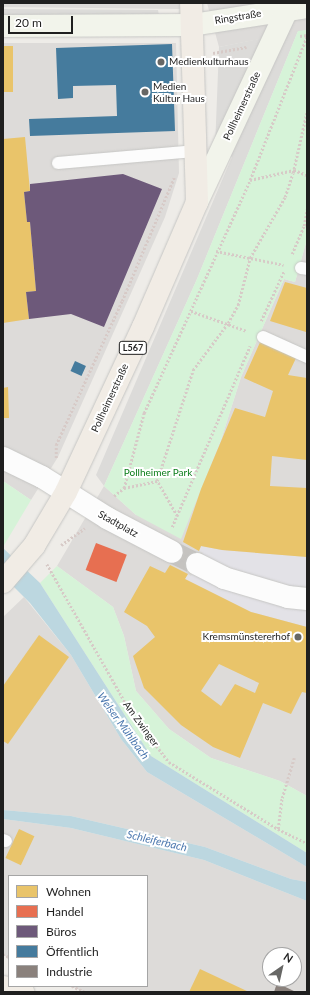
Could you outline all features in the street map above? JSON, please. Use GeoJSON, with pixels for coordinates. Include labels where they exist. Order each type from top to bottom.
{"type":"FeatureCollection","features":[{"type":"Feature","properties":{"kind":"main road","name":"L567"},"geometry":{"type":"LineString","coordinates":[[191,3],[192,24]]}},
{"type":"Feature","properties":{"kind":"main road","name":"Ringstraße"},"geometry":{"type":"LineString","coordinates":[[3,26],[192,24],[297,8]]}},
{"type":"Feature","properties":{"kind":"main road","name":"Pollheimerstraße"},"geometry":{"type":"LineString","coordinates":[[3,582],[30,551],[66,492],[143,327],[197,202],[297,8]]}},
{"type":"Feature","properties":{"kind":"main road","name":"Pollheimerstraße"},"geometry":{"type":"LineString","coordinates":[[192,24],[197,202]]}},
{"type":"Feature","properties":{"kind":"street","name":"Stadtplatz"},"geometry":{"type":"LineString","coordinates":[[3,458],[66,492],[107,518],[168,550]]}},
{"type":"Feature","properties":{"kind":"street"},"geometry":{"type":"LineString","coordinates":[[197,564],[224,578],[288,597],[307,599]]}},
{"type":"Feature","properties":{"kind":"lane"},"geometry":{"type":"LineString","coordinates":[[58,163],[196,151]]}},
{"type":"Feature","properties":{"kind":"lane"},"geometry":{"type":"LineString","coordinates":[[258,336],[307,357]]}},
{"type":"Feature","properties":{"kind":"path"},"geometry":{"type":"LineString","coordinates":[[292,38],[307,35]]}},
{"type":"Feature","properties":{"kind":"path"},"geometry":{"type":"LineString","coordinates":[[124,488],[144,413],[191,311],[216,251],[250,180],[307,35]]}},
{"type":"Feature","properties":{"kind":"path"},"geometry":{"type":"LineString","coordinates":[[193,54],[254,46]]}},
{"type":"Feature","properties":{"kind":"path"},"geometry":{"type":"LineString","coordinates":[[177,516],[157,481],[193,370],[228,323],[238,305],[250,258],[285,198],[294,170],[307,111]]}},
{"type":"Feature","properties":{"kind":"path"},"geometry":{"type":"LineString","coordinates":[[250,180],[294,170],[307,175]]}},
{"type":"Feature","properties":{"kind":"path"},"geometry":{"type":"LineString","coordinates":[[56,458],[56,445],[122,301],[174,176]]}},
{"type":"Feature","properties":{"kind":"path"},"geometry":{"type":"LineString","coordinates":[[168,550],[177,516],[258,336],[304,226],[307,209]]}},
{"type":"Feature","properties":{"kind":"path"},"geometry":{"type":"LineString","coordinates":[[216,251],[287,266]]}},
{"type":"Feature","properties":{"kind":"path"},"geometry":{"type":"LineString","coordinates":[[191,311],[228,323],[258,336]]}},
{"type":"Feature","properties":{"kind":"path"},"geometry":{"type":"LineString","coordinates":[[108,502],[124,488],[157,481]]}},
{"type":"Feature","properties":{"kind":"path","name":"Am Zwinger"},"geometry":{"type":"LineString","coordinates":[[30,551],[130,711],[169,762],[278,829],[307,843]]}},
{"type":"Feature","properties":{"kind":"path"},"geometry":{"type":"LineString","coordinates":[[278,829],[282,798],[294,758]]}},
{"type":"Feature","properties":{"kind":"path"},"geometry":{"type":"LineString","coordinates":[[74,987],[85,992]]}},
{"type":"Feature","properties":{"kind":"shaded area"},"geometry":{"type":"Polygon","coordinates":[[[3,3],[181,3],[181,9],[3,7],[3,3]]]}},
{"type":"Feature","properties":{"kind":"shaded area"},"geometry":{"type":"Polygon","coordinates":[[[207,3],[307,3],[307,30],[219,47],[207,3]]]}},
{"type":"Feature","properties":{"kind":"shaded area"},"geometry":{"type":"Polygon","coordinates":[[[3,9],[158,10],[159,15],[3,16],[3,9]]]}},
{"type":"Feature","properties":{"kind":"shaded area"},"geometry":{"type":"Polygon","coordinates":[[[298,31],[197,279],[104,486],[96,475],[232,157],[215,148],[219,47],[298,31]]]}},
{"type":"Feature","properties":{"kind":"shaded area"},"geometry":{"type":"Polygon","coordinates":[[[3,43],[176,43],[179,173],[165,217],[58,457],[31,500],[3,481],[3,43]]]}},
{"type":"Feature","properties":{"kind":"shaded area"},"geometry":{"type":"Polygon","coordinates":[[[307,239],[307,796],[280,781],[211,758],[169,729],[136,691],[124,636],[113,607],[57,566],[104,486],[136,515],[200,488],[221,440],[241,377],[284,279],[295,282],[307,239]]]}},
{"type":"Feature","properties":{"kind":"shaded area"},"geometry":{"type":"Polygon","coordinates":[[[201,546],[222,550],[307,557],[307,627],[251,612],[185,579],[188,574],[191,576],[203,553],[199,551],[201,546]]]}},
{"type":"Feature","properties":{"kind":"shaded area"},"geometry":{"type":"Polygon","coordinates":[[[24,597],[71,655],[121,739],[147,772],[307,867],[307,882],[291,879],[205,847],[71,816],[3,810],[3,617],[24,597]]]}},
{"type":"Feature","properties":{"kind":"shaded area"},"geometry":{"type":"Polygon","coordinates":[[[3,819],[71,828],[204,860],[307,901],[307,992],[84,992],[72,987],[148,987],[148,875],[8,875],[8,958],[3,955],[3,819]]]}},
{"type":"Feature","properties":{"kind":"green space","name":"Pollheimer Park"},"geometry":{"type":"Polygon","coordinates":[[[307,30],[307,239],[295,282],[284,279],[241,377],[221,440],[181,539],[136,515],[104,486],[197,279],[298,31],[307,30]]]}},
{"type":"Feature","properties":{"kind":"green space"},"geometry":{"type":"Polygon","coordinates":[[[3,481],[31,500],[3,547],[3,481]]]}},
{"type":"Feature","properties":{"kind":"green space"},"geometry":{"type":"Polygon","coordinates":[[[57,566],[113,607],[124,636],[136,691],[169,729],[211,758],[280,781],[307,796],[307,853],[151,756],[40,583],[57,566]]]}},
{"type":"Feature","properties":{"kind":"water","name":"Welser Mühlbach"},"geometry":{"type":"Polygon","coordinates":[[[3,548],[40,583],[151,756],[307,853],[307,867],[147,772],[121,739],[71,655],[30,603],[3,576],[3,548]]]}},
{"type":"Feature","properties":{"kind":"water","name":"Schleiferbach"},"geometry":{"type":"Polygon","coordinates":[[[3,810],[71,816],[205,847],[291,879],[307,882],[307,901],[204,860],[71,828],[3,819],[3,810]]]}},
{"type":"Feature","properties":{"kind":"building: Wohnen"},"geometry":{"type":"Polygon","coordinates":[[[3,46],[13,46],[13,92],[3,92],[3,46]]]}},
{"type":"Feature","properties":{"kind":"building: Wohnen"},"geometry":{"type":"Polygon","coordinates":[[[25,137],[30,191],[24,192],[27,222],[30,222],[36,291],[26,292],[29,319],[3,323],[3,139],[25,137]]]}},
{"type":"Feature","properties":{"kind":"building: Wohnen"},"geometry":{"type":"Polygon","coordinates":[[[285,282],[307,288],[306,332],[270,321],[285,282]]]}},
{"type":"Feature","properties":{"kind":"building: Wohnen"},"geometry":{"type":"Polygon","coordinates":[[[261,340],[297,356],[288,375],[307,378],[307,460],[272,456],[270,486],[307,488],[307,557],[222,550],[201,546],[199,551],[183,542],[201,489],[235,408],[265,417],[273,391],[244,378],[261,340]]]}},
{"type":"Feature","properties":{"kind":"building: Wohnen"},"geometry":{"type":"Polygon","coordinates":[[[8,387],[9,418],[3,418],[3,388],[8,387]]]}},
{"type":"Feature","properties":{"kind":"building: Wohnen"},"geometry":{"type":"Polygon","coordinates":[[[170,565],[188,574],[185,579],[251,612],[307,627],[307,693],[302,692],[291,714],[263,703],[240,758],[213,747],[181,725],[144,688],[133,656],[155,637],[147,626],[124,612],[150,566],[165,573],[170,565]],[[219,664],[201,691],[221,706],[235,684],[255,693],[259,683],[219,664]]]}},
{"type":"Feature","properties":{"kind":"building: Wohnen"},"geometry":{"type":"Polygon","coordinates":[[[39,635],[69,657],[8,744],[3,741],[3,686],[39,635]]]}},
{"type":"Feature","properties":{"kind":"building: Wohnen"},"geometry":{"type":"Polygon","coordinates":[[[19,829],[34,836],[21,865],[5,858],[19,829]]]}},
{"type":"Feature","properties":{"kind":"building: Wohnen"},"geometry":{"type":"Polygon","coordinates":[[[200,969],[249,992],[189,992],[200,969]]]}},
{"type":"Feature","properties":{"kind":"building: Handel"},"geometry":{"type":"Polygon","coordinates":[[[96,543],[127,555],[116,582],[86,570],[96,543]]]}},
{"type":"Feature","properties":{"kind":"building: Büros"},"geometry":{"type":"Polygon","coordinates":[[[123,174],[162,189],[104,327],[71,314],[29,319],[26,292],[36,291],[30,222],[27,222],[24,192],[30,191],[30,184],[123,174]]]}},
{"type":"Feature","properties":{"kind":"building: Öffentlich","name":"Medien Kultur Haus"},"geometry":{"type":"Polygon","coordinates":[[[172,44],[175,131],[30,136],[29,119],[117,116],[116,85],[73,86],[73,98],[58,99],[56,48],[172,44]]]}},
{"type":"Feature","properties":{"kind":"building: Öffentlich"},"geometry":{"type":"Polygon","coordinates":[[[75,361],[86,366],[81,376],[71,371],[75,361]]]}},
{"type":"Feature","properties":{"kind":"building: Industrie"},"geometry":{"type":"Polygon","coordinates":[[[276,987],[285,987],[296,992],[274,992],[276,987]]]}},
{"type":"Feature","properties":{"kind":"tunnel"},"geometry":{"type":"LineString","coordinates":[[172,552],[197,564]]}},
{"type":"Feature","properties":{"kind":"place","name":"Medienkulturhaus"},"geometry":{"type":"Point","coordinates":[161,62]}},
{"type":"Feature","properties":{"kind":"place","name":"Medien Kultur Haus"},"geometry":{"type":"Point","coordinates":[145,92]}},
{"type":"Feature","properties":{"kind":"place","name":"Kremsmünstererhof"},"geometry":{"type":"Point","coordinates":[298,637]}}]}
